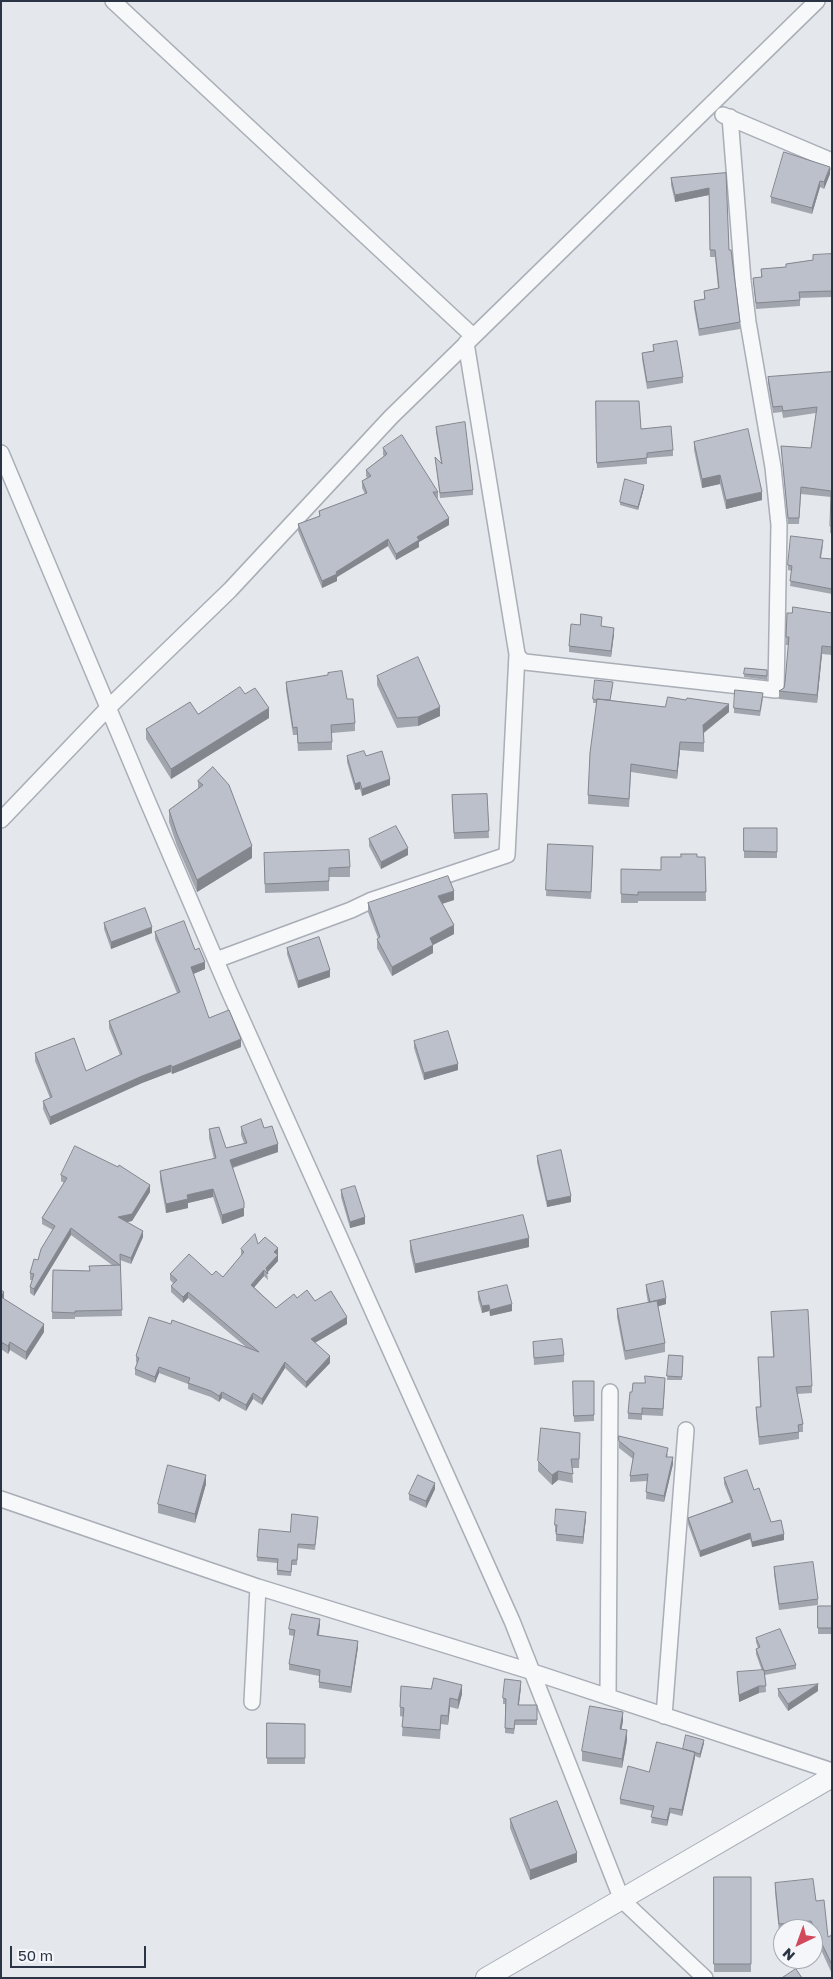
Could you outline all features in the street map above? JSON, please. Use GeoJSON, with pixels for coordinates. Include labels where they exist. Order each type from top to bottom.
{"type":"FeatureCollection","features":[{"type":"Feature","properties":{"kind":"street"},"geometry":{"type":"LineString","coordinates":[[113,1],[470,339],[517,654],[507,855],[372,900],[351,910],[216,960]]}},
{"type":"Feature","properties":{"kind":"street"},"geometry":{"type":"LineString","coordinates":[[1,820],[108,708],[230,590],[391,417],[709,109],[817,1]]}},
{"type":"Feature","properties":{"kind":"street"},"geometry":{"type":"LineString","coordinates":[[709,109],[832,161]]}},
{"type":"Feature","properties":{"kind":"street"},"geometry":{"type":"LineString","coordinates":[[517,654],[520,659],[526,662],[776,690],[778,525],[773,467],[748,322],[743,281],[730,118]]}},
{"type":"Feature","properties":{"kind":"street"},"geometry":{"type":"LineString","coordinates":[[1,453],[216,960],[466,1515],[533,1672],[622,1900],[705,1978]]}},
{"type":"Feature","properties":{"kind":"street"},"geometry":{"type":"LineString","coordinates":[[608,1697],[610,1392]]}},
{"type":"Feature","properties":{"kind":"street"},"geometry":{"type":"LineString","coordinates":[[664,1716],[686,1430]]}},
{"type":"Feature","properties":{"kind":"street"},"geometry":{"type":"LineString","coordinates":[[1,1499],[258,1588],[533,1672],[832,1770]]}},
{"type":"Feature","properties":{"kind":"street"},"geometry":{"type":"LineString","coordinates":[[252,1702],[258,1588]]}},
{"type":"Feature","properties":{"kind":"street"},"geometry":{"type":"LineString","coordinates":[[486,1978],[832,1777]]}},
{"type":"Feature","properties":{"kind":"building"},"geometry":{"type":"Polygon","coordinates":[[[784,152],[830,167],[824,182],[820,181],[812,208],[771,197],[784,152]]]}},
{"type":"Feature","properties":{"kind":"building"},"geometry":{"type":"Polygon","coordinates":[[[726,173],[729,250],[731,250],[740,322],[699,329],[694,301],[705,299],[704,291],[719,288],[715,250],[710,250],[709,188],[675,195],[671,178],[726,173]]]}},
{"type":"Feature","properties":{"kind":"building"},"geometry":{"type":"Polygon","coordinates":[[[832,254],[832,291],[799,292],[800,300],[756,303],[753,278],[762,277],[761,269],[786,267],[786,264],[813,260],[813,255],[832,254]]]}},
{"type":"Feature","properties":{"kind":"building"},"geometry":{"type":"Polygon","coordinates":[[[677,341],[683,377],[647,382],[642,353],[654,351],[653,345],[677,341]]]}},
{"type":"Feature","properties":{"kind":"building"},"geometry":{"type":"Polygon","coordinates":[[[832,372],[832,527],[830,526],[831,491],[801,487],[799,518],[788,518],[781,446],[811,448],[817,407],[783,411],[782,406],[773,407],[768,377],[832,372]]]}},
{"type":"Feature","properties":{"kind":"building"},"geometry":{"type":"Polygon","coordinates":[[[596,401],[639,401],[641,429],[671,426],[673,450],[647,453],[647,458],[597,463],[596,401]]]}},
{"type":"Feature","properties":{"kind":"building"},"geometry":{"type":"Polygon","coordinates":[[[465,422],[473,490],[440,493],[435,457],[442,464],[436,427],[465,422]]]}},
{"type":"Feature","properties":{"kind":"building"},"geometry":{"type":"Polygon","coordinates":[[[748,429],[762,492],[726,500],[720,475],[702,479],[694,442],[748,429]]]}},
{"type":"Feature","properties":{"kind":"building"},"geometry":{"type":"Polygon","coordinates":[[[402,435],[438,492],[433,492],[449,518],[417,537],[419,540],[396,554],[388,539],[336,572],[337,574],[322,581],[298,524],[320,516],[319,511],[367,493],[362,481],[371,476],[366,470],[387,454],[383,448],[402,435]]]}},
{"type":"Feature","properties":{"kind":"building"},"geometry":{"type":"Polygon","coordinates":[[[625,479],[644,485],[638,507],[620,502],[625,479]]]}},
{"type":"Feature","properties":{"kind":"building"},"geometry":{"type":"Polygon","coordinates":[[[791,536],[823,540],[820,558],[832,559],[832,589],[790,581],[792,566],[788,565],[791,536]]]}},
{"type":"Feature","properties":{"kind":"building"},"geometry":{"type":"Polygon","coordinates":[[[793,607],[832,613],[832,647],[822,646],[817,695],[779,691],[784,688],[785,682],[789,637],[786,637],[787,613],[792,613],[793,607]]]}},
{"type":"Feature","properties":{"kind":"building"},"geometry":{"type":"Polygon","coordinates":[[[581,614],[602,617],[601,626],[614,628],[611,651],[569,646],[571,624],[580,625],[581,614]]]}},
{"type":"Feature","properties":{"kind":"building"},"geometry":{"type":"Polygon","coordinates":[[[418,657],[440,707],[418,717],[397,718],[377,676],[418,657]]]}},
{"type":"Feature","properties":{"kind":"building"},"geometry":{"type":"Polygon","coordinates":[[[745,668],[767,670],[767,676],[744,674],[745,668]]]}},
{"type":"Feature","properties":{"kind":"building"},"geometry":{"type":"Polygon","coordinates":[[[342,671],[347,699],[353,699],[355,723],[331,725],[332,742],[298,743],[297,727],[293,728],[286,682],[342,671]]]}},
{"type":"Feature","properties":{"kind":"building"},"geometry":{"type":"Polygon","coordinates":[[[595,680],[613,682],[610,700],[593,699],[595,680]]]}},
{"type":"Feature","properties":{"kind":"building"},"geometry":{"type":"Polygon","coordinates":[[[240,687],[245,694],[255,688],[269,708],[171,769],[146,729],[190,702],[198,714],[240,687]]]}},
{"type":"Feature","properties":{"kind":"building"},"geometry":{"type":"Polygon","coordinates":[[[735,690],[763,693],[760,711],[734,708],[735,690]]]}},
{"type":"Feature","properties":{"kind":"building"},"geometry":{"type":"Polygon","coordinates":[[[668,697],[729,704],[703,725],[704,743],[680,742],[677,771],[631,764],[629,799],[588,795],[590,753],[597,699],[665,707],[668,697]]]}},
{"type":"Feature","properties":{"kind":"building"},"geometry":{"type":"Polygon","coordinates":[[[364,751],[366,756],[382,751],[390,779],[362,789],[360,782],[355,784],[347,756],[364,751]]]}},
{"type":"Feature","properties":{"kind":"building"},"geometry":{"type":"Polygon","coordinates":[[[213,767],[229,785],[252,846],[197,880],[169,810],[203,785],[198,781],[213,767]]]}},
{"type":"Feature","properties":{"kind":"building"},"geometry":{"type":"Polygon","coordinates":[[[487,794],[489,831],[454,833],[452,795],[487,794]]]}},
{"type":"Feature","properties":{"kind":"building"},"geometry":{"type":"Polygon","coordinates":[[[396,826],[408,848],[381,862],[369,839],[396,826]]]}},
{"type":"Feature","properties":{"kind":"building"},"geometry":{"type":"Polygon","coordinates":[[[744,828],[777,828],[777,852],[744,851],[744,828]]]}},
{"type":"Feature","properties":{"kind":"building"},"geometry":{"type":"Polygon","coordinates":[[[548,844],[593,846],[591,892],[546,890],[548,844]]]}},
{"type":"Feature","properties":{"kind":"building"},"geometry":{"type":"Polygon","coordinates":[[[349,850],[350,867],[329,868],[329,881],[265,884],[264,853],[349,850]]]}},
{"type":"Feature","properties":{"kind":"building"},"geometry":{"type":"Polygon","coordinates":[[[681,854],[697,854],[697,857],[705,857],[706,892],[638,892],[638,895],[621,894],[621,869],[661,870],[661,857],[681,857],[681,854]]]}},
{"type":"Feature","properties":{"kind":"building"},"geometry":{"type":"Polygon","coordinates":[[[448,876],[454,891],[438,896],[454,925],[430,938],[433,945],[392,967],[377,939],[380,937],[368,903],[448,876]]]}},
{"type":"Feature","properties":{"kind":"building"},"geometry":{"type":"Polygon","coordinates":[[[145,908],[152,927],[111,942],[104,923],[145,908]]]}},
{"type":"Feature","properties":{"kind":"building"},"geometry":{"type":"Polygon","coordinates":[[[184,921],[195,950],[199,948],[205,962],[191,967],[209,1018],[229,1010],[241,1039],[172,1067],[171,1065],[142,1076],[50,1117],[43,1101],[52,1097],[35,1053],[74,1038],[86,1071],[122,1054],[109,1021],[180,992],[155,932],[184,921]]]}},
{"type":"Feature","properties":{"kind":"building"},"geometry":{"type":"Polygon","coordinates":[[[319,937],[330,970],[298,981],[287,948],[319,937]]]}},
{"type":"Feature","properties":{"kind":"building"},"geometry":{"type":"Polygon","coordinates":[[[448,1031],[458,1064],[424,1073],[414,1041],[448,1031]]]}},
{"type":"Feature","properties":{"kind":"building"},"geometry":{"type":"Polygon","coordinates":[[[261,1119],[264,1128],[272,1126],[278,1144],[230,1160],[244,1202],[244,1208],[222,1215],[213,1189],[187,1195],[188,1199],[166,1204],[160,1171],[216,1158],[209,1129],[219,1127],[226,1148],[247,1143],[241,1127],[261,1119]]]}},
{"type":"Feature","properties":{"kind":"building"},"geometry":{"type":"Polygon","coordinates":[[[75,1146],[118,1167],[119,1165],[150,1185],[132,1214],[118,1217],[143,1231],[131,1258],[120,1254],[122,1310],[75,1311],[75,1313],[52,1312],[53,1270],[90,1271],[89,1266],[120,1265],[71,1228],[34,1289],[30,1287],[34,1274],[30,1273],[34,1259],[38,1260],[41,1249],[55,1226],[42,1218],[67,1178],[61,1175],[75,1146]]]}},
{"type":"Feature","properties":{"kind":"building"},"geometry":{"type":"Polygon","coordinates":[[[561,1150],[571,1196],[547,1201],[537,1156],[561,1150]]]}},
{"type":"Feature","properties":{"kind":"building"},"geometry":{"type":"Polygon","coordinates":[[[355,1186],[365,1217],[350,1222],[341,1190],[355,1186]]]}},
{"type":"Feature","properties":{"kind":"building"},"geometry":{"type":"Polygon","coordinates":[[[523,1215],[529,1238],[415,1264],[410,1241],[523,1215]]]}},
{"type":"Feature","properties":{"kind":"building"},"geometry":{"type":"Polygon","coordinates":[[[255,1234],[258,1244],[265,1237],[278,1248],[274,1252],[278,1255],[266,1268],[268,1274],[264,1270],[251,1285],[276,1308],[294,1294],[297,1298],[307,1290],[315,1301],[331,1291],[347,1317],[311,1339],[330,1356],[306,1382],[285,1362],[262,1399],[253,1393],[246,1405],[222,1392],[219,1396],[211,1391],[188,1383],[190,1378],[159,1367],[155,1377],[135,1369],[139,1358],[136,1356],[149,1317],[171,1324],[172,1320],[259,1352],[188,1292],[183,1297],[171,1286],[177,1280],[170,1274],[189,1254],[212,1275],[216,1271],[223,1277],[244,1252],[241,1249],[255,1234]]]}},
{"type":"Feature","properties":{"kind":"building"},"geometry":{"type":"Polygon","coordinates":[[[663,1281],[666,1298],[650,1302],[646,1285],[663,1281]]]}},
{"type":"Feature","properties":{"kind":"building"},"geometry":{"type":"Polygon","coordinates":[[[507,1285],[512,1304],[490,1310],[489,1305],[482,1306],[478,1292],[507,1285]]]}},
{"type":"Feature","properties":{"kind":"building"},"geometry":{"type":"Polygon","coordinates":[[[1,1297],[44,1324],[26,1352],[10,1342],[8,1346],[1,1342],[1,1297]]]}},
{"type":"Feature","properties":{"kind":"building"},"geometry":{"type":"Polygon","coordinates":[[[657,1301],[665,1343],[625,1351],[617,1309],[657,1301]]]}},
{"type":"Feature","properties":{"kind":"building"},"geometry":{"type":"Polygon","coordinates":[[[808,1310],[812,1386],[796,1387],[803,1424],[798,1425],[799,1432],[759,1437],[756,1407],[761,1407],[758,1357],[774,1357],[771,1312],[808,1310]]]}},
{"type":"Feature","properties":{"kind":"building"},"geometry":{"type":"Polygon","coordinates":[[[562,1339],[564,1355],[534,1358],[533,1342],[562,1339]]]}},
{"type":"Feature","properties":{"kind":"building"},"geometry":{"type":"Polygon","coordinates":[[[669,1355],[683,1356],[682,1377],[667,1376],[669,1355]]]}},
{"type":"Feature","properties":{"kind":"building"},"geometry":{"type":"Polygon","coordinates":[[[645,1376],[665,1378],[663,1409],[642,1408],[642,1414],[628,1413],[633,1383],[645,1383],[645,1376]]]}},
{"type":"Feature","properties":{"kind":"building"},"geometry":{"type":"Polygon","coordinates":[[[573,1381],[594,1381],[594,1415],[574,1416],[573,1381]]]}},
{"type":"Feature","properties":{"kind":"building"},"geometry":{"type":"Polygon","coordinates":[[[541,1428],[580,1433],[579,1459],[571,1459],[573,1474],[558,1471],[552,1475],[538,1461],[541,1428]]]}},
{"type":"Feature","properties":{"kind":"building"},"geometry":{"type":"Polygon","coordinates":[[[619,1436],[668,1448],[666,1457],[673,1457],[664,1496],[646,1492],[648,1474],[630,1476],[634,1453],[619,1441],[619,1436]]]}},
{"type":"Feature","properties":{"kind":"building"},"geometry":{"type":"Polygon","coordinates":[[[168,1465],[206,1475],[195,1514],[158,1504],[168,1465]]]}},
{"type":"Feature","properties":{"kind":"building"},"geometry":{"type":"Polygon","coordinates":[[[747,1470],[754,1490],[759,1488],[771,1522],[781,1520],[784,1534],[752,1542],[750,1533],[700,1551],[688,1518],[733,1502],[724,1478],[747,1470]]]}},
{"type":"Feature","properties":{"kind":"building"},"geometry":{"type":"Polygon","coordinates":[[[418,1475],[435,1483],[426,1501],[409,1494],[418,1475]]]}},
{"type":"Feature","properties":{"kind":"building"},"geometry":{"type":"Polygon","coordinates":[[[556,1509],[586,1512],[583,1537],[556,1534],[556,1509]]]}},
{"type":"Feature","properties":{"kind":"building"},"geometry":{"type":"Polygon","coordinates":[[[292,1514],[318,1517],[315,1545],[298,1544],[297,1560],[292,1560],[291,1572],[277,1570],[278,1559],[257,1557],[259,1529],[290,1532],[292,1514]]]}},
{"type":"Feature","properties":{"kind":"building"},"geometry":{"type":"Polygon","coordinates":[[[813,1562],[818,1599],[779,1604],[774,1567],[813,1562]]]}},
{"type":"Feature","properties":{"kind":"building"},"geometry":{"type":"Polygon","coordinates":[[[818,1606],[832,1606],[832,1628],[818,1628],[818,1606]]]}},
{"type":"Feature","properties":{"kind":"building"},"geometry":{"type":"Polygon","coordinates":[[[292,1614],[320,1619],[317,1635],[358,1641],[351,1687],[319,1682],[320,1670],[289,1664],[295,1630],[289,1629],[292,1614]]]}},
{"type":"Feature","properties":{"kind":"building"},"geometry":{"type":"Polygon","coordinates":[[[780,1629],[796,1665],[764,1671],[756,1649],[760,1647],[756,1638],[780,1629]]]}},
{"type":"Feature","properties":{"kind":"building"},"geometry":{"type":"Polygon","coordinates":[[[764,1670],[766,1686],[759,1686],[739,1695],[737,1672],[764,1670]]]}},
{"type":"Feature","properties":{"kind":"building"},"geometry":{"type":"Polygon","coordinates":[[[434,1678],[462,1685],[458,1700],[450,1698],[448,1716],[441,1715],[440,1730],[402,1727],[404,1708],[400,1707],[401,1686],[431,1689],[434,1678]]]}},
{"type":"Feature","properties":{"kind":"building"},"geometry":{"type":"Polygon","coordinates":[[[505,1679],[521,1681],[518,1705],[537,1705],[537,1720],[515,1720],[514,1729],[505,1728],[506,1699],[503,1698],[505,1679]]]}},
{"type":"Feature","properties":{"kind":"building"},"geometry":{"type":"Polygon","coordinates":[[[818,1684],[788,1704],[778,1689],[818,1684]]]}},
{"type":"Feature","properties":{"kind":"building"},"geometry":{"type":"Polygon","coordinates":[[[590,1706],[623,1712],[620,1729],[627,1730],[622,1759],[582,1751],[590,1706]]]}},
{"type":"Feature","properties":{"kind":"building"},"geometry":{"type":"Polygon","coordinates":[[[267,1723],[305,1724],[305,1758],[267,1758],[267,1723]]]}},
{"type":"Feature","properties":{"kind":"building"},"geometry":{"type":"Polygon","coordinates":[[[686,1735],[704,1740],[700,1754],[683,1749],[686,1735]]]}},
{"type":"Feature","properties":{"kind":"building"},"geometry":{"type":"Polygon","coordinates":[[[657,1742],[695,1752],[682,1810],[670,1808],[667,1820],[651,1817],[654,1806],[620,1799],[628,1766],[649,1772],[657,1742]]]}},
{"type":"Feature","properties":{"kind":"building"},"geometry":{"type":"Polygon","coordinates":[[[557,1801],[577,1853],[530,1870],[510,1819],[557,1801]]]}},
{"type":"Feature","properties":{"kind":"building"},"geometry":{"type":"Polygon","coordinates":[[[714,1877],[751,1877],[751,1964],[714,1964],[714,1877]]]}},
{"type":"Feature","properties":{"kind":"building"},"geometry":{"type":"Polygon","coordinates":[[[813,1879],[816,1901],[824,1900],[828,1937],[832,1935],[832,1965],[823,1946],[823,1919],[779,1919],[775,1883],[813,1879]]]}},
{"type":"Feature","properties":{"kind":"building"},"geometry":{"type":"Polygon","coordinates":[[[796,1969],[802,1978],[782,1978],[796,1969]]]}}]}
